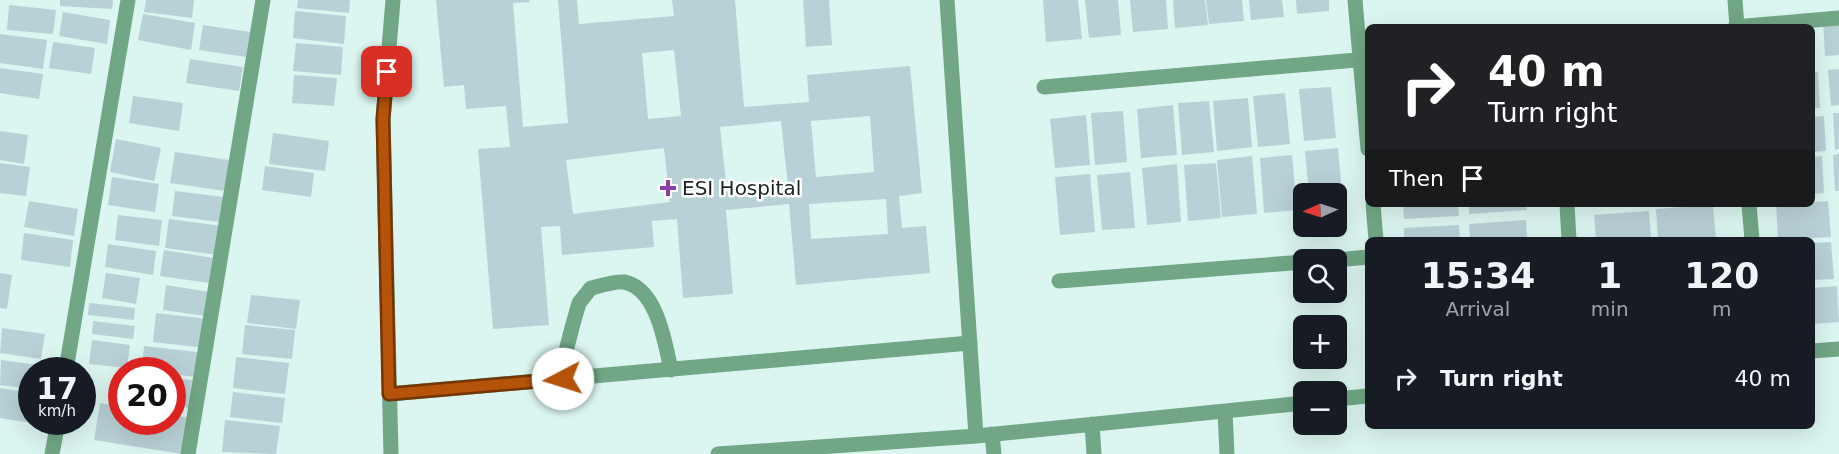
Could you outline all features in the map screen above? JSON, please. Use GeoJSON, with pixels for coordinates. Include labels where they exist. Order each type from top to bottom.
{"type":"FeatureCollection","features":[{"type":"Feature","properties":{"kind":"street"},"geometry":{"type":"LineString","coordinates":[[68,357],[128,0]]}},
{"type":"Feature","properties":{"kind":"street"},"geometry":{"type":"LineString","coordinates":[[188,454],[263,0]]}},
{"type":"Feature","properties":{"kind":"street"},"geometry":{"type":"LineString","coordinates":[[391,454],[383,119],[393,0]]}},
{"type":"Feature","properties":{"kind":"street"},"geometry":{"type":"LineString","coordinates":[[947,0],[976,436]]}},
{"type":"Feature","properties":{"kind":"street"},"geometry":{"type":"LineString","coordinates":[[1354,0],[1364,59],[1365,82]]}},
{"type":"Feature","properties":{"kind":"street"},"geometry":{"type":"LineString","coordinates":[[1735,0],[1736,24]]}},
{"type":"Feature","properties":{"kind":"street"},"geometry":{"type":"LineString","coordinates":[[1770,24],[1839,18]]}},
{"type":"Feature","properties":{"kind":"street"},"geometry":{"type":"LineString","coordinates":[[1044,87],[1364,59]]}},
{"type":"Feature","properties":{"kind":"street"},"geometry":{"type":"LineString","coordinates":[[1373,207],[1376,237]]}},
{"type":"Feature","properties":{"kind":"street"},"geometry":{"type":"LineString","coordinates":[[1567,207],[1569,237]]}},
{"type":"Feature","properties":{"kind":"street"},"geometry":{"type":"LineString","coordinates":[[1749,207],[1752,237]]}},
{"type":"Feature","properties":{"kind":"street"},"geometry":{"type":"LineString","coordinates":[[1347,259],[1365,257]]}},
{"type":"Feature","properties":{"kind":"street"},"geometry":{"type":"LineString","coordinates":[[1059,281],[1293,263]]}},
{"type":"Feature","properties":{"kind":"street"},"geometry":{"type":"LineString","coordinates":[[563,379],[567,347],[579,303],[591,288],[623,282],[642,291],[654,308],[671,370]]}},
{"type":"Feature","properties":{"kind":"street"},"geometry":{"type":"LineString","coordinates":[[389,394],[970,343]]}},
{"type":"Feature","properties":{"kind":"street"},"geometry":{"type":"LineString","coordinates":[[1815,351],[1839,349]]}},
{"type":"Feature","properties":{"kind":"street"},"geometry":{"type":"LineString","coordinates":[[1347,398],[1365,396]]}},
{"type":"Feature","properties":{"kind":"street"},"geometry":{"type":"LineString","coordinates":[[718,454],[900,448],[992,434],[1293,404]]}},
{"type":"Feature","properties":{"kind":"street"},"geometry":{"type":"LineString","coordinates":[[1225,411],[1227,454]]}},
{"type":"Feature","properties":{"kind":"street"},"geometry":{"type":"LineString","coordinates":[[1092,424],[1094,454]]}},
{"type":"Feature","properties":{"kind":"street"},"geometry":{"type":"LineString","coordinates":[[992,434],[993,454]]}},
{"type":"Feature","properties":{"kind":"street"},"geometry":{"type":"LineString","coordinates":[[52,454],[56,435]]}},
{"type":"Feature","properties":{"kind":"building"},"geometry":{"type":"Polygon","coordinates":[[[60,0],[113,0],[112,9],[60,6],[60,0]]]}},
{"type":"Feature","properties":{"kind":"building"},"geometry":{"type":"Polygon","coordinates":[[[146,0],[194,0],[192,18],[144,12],[146,0]]]}},
{"type":"Feature","properties":{"kind":"building"},"geometry":{"type":"Polygon","coordinates":[[[298,0],[350,0],[349,13],[297,8],[298,0]]]}},
{"type":"Feature","properties":{"kind":"building"},"geometry":{"type":"Polygon","coordinates":[[[436,0],[529,0],[530,2],[513,3],[523,127],[568,123],[558,0],[577,0],[579,24],[674,16],[672,0],[735,0],[744,107],[809,102],[807,75],[910,66],[922,193],[899,196],[902,228],[926,226],[930,273],[796,285],[789,204],[726,210],[733,294],[683,298],[677,219],[652,221],[654,247],[562,255],[560,226],[541,227],[549,325],[493,329],[478,149],[510,147],[506,106],[466,109],[464,85],[444,87],[436,0]],[[674,50],[642,53],[648,119],[681,116],[674,50]],[[870,116],[811,121],[816,177],[874,172],[870,116]],[[781,121],[720,127],[727,192],[788,186],[781,121]],[[664,148],[566,160],[573,214],[670,202],[664,148]],[[886,199],[809,204],[811,239],[888,234],[886,199]]]}},
{"type":"Feature","properties":{"kind":"building"},"geometry":{"type":"Polygon","coordinates":[[[803,0],[829,0],[832,45],[806,47],[803,0]]]}},
{"type":"Feature","properties":{"kind":"building"},"geometry":{"type":"Polygon","coordinates":[[[1043,0],[1078,0],[1082,39],[1046,42],[1043,0]]]}},
{"type":"Feature","properties":{"kind":"building"},"geometry":{"type":"Polygon","coordinates":[[[1085,0],[1118,0],[1121,35],[1089,38],[1085,0]]]}},
{"type":"Feature","properties":{"kind":"building"},"geometry":{"type":"Polygon","coordinates":[[[1130,0],[1166,0],[1168,29],[1133,32],[1130,0]]]}},
{"type":"Feature","properties":{"kind":"building"},"geometry":{"type":"Polygon","coordinates":[[[1173,0],[1205,0],[1208,25],[1175,28],[1173,0]]]}},
{"type":"Feature","properties":{"kind":"building"},"geometry":{"type":"Polygon","coordinates":[[[1206,0],[1242,0],[1244,21],[1209,24],[1206,0]]]}},
{"type":"Feature","properties":{"kind":"building"},"geometry":{"type":"Polygon","coordinates":[[[1249,0],[1282,0],[1284,17],[1251,20],[1249,0]]]}},
{"type":"Feature","properties":{"kind":"building"},"geometry":{"type":"Polygon","coordinates":[[[1296,0],[1329,0],[1329,11],[1297,14],[1296,0]]]}},
{"type":"Feature","properties":{"kind":"building"},"geometry":{"type":"Polygon","coordinates":[[[9,5],[56,10],[53,34],[7,30],[9,5]]]}},
{"type":"Feature","properties":{"kind":"building"},"geometry":{"type":"Polygon","coordinates":[[[295,11],[346,16],[344,44],[293,38],[295,11]]]}},
{"type":"Feature","properties":{"kind":"building"},"geometry":{"type":"Polygon","coordinates":[[[63,12],[110,20],[107,44],[59,36],[63,12]]]}},
{"type":"Feature","properties":{"kind":"building"},"geometry":{"type":"Polygon","coordinates":[[[143,14],[195,23],[191,50],[138,40],[143,14]]]}},
{"type":"Feature","properties":{"kind":"building"},"geometry":{"type":"Polygon","coordinates":[[[1839,19],[1839,55],[1825,56],[1823,20],[1839,19]]]}},
{"type":"Feature","properties":{"kind":"building"},"geometry":{"type":"Polygon","coordinates":[[[203,25],[250,32],[246,57],[199,50],[203,25]]]}},
{"type":"Feature","properties":{"kind":"building"},"geometry":{"type":"Polygon","coordinates":[[[0,34],[47,40],[43,69],[0,63],[0,34]]]}},
{"type":"Feature","properties":{"kind":"building"},"geometry":{"type":"Polygon","coordinates":[[[53,42],[95,48],[91,74],[49,68],[53,42]]]}},
{"type":"Feature","properties":{"kind":"building"},"geometry":{"type":"Polygon","coordinates":[[[296,43],[343,47],[341,75],[293,71],[296,43]]]}},
{"type":"Feature","properties":{"kind":"building"},"geometry":{"type":"Polygon","coordinates":[[[190,59],[243,67],[239,91],[186,83],[190,59]]]}},
{"type":"Feature","properties":{"kind":"building"},"geometry":{"type":"Polygon","coordinates":[[[0,68],[43,74],[39,99],[0,93],[0,68]]]}},
{"type":"Feature","properties":{"kind":"building"},"geometry":{"type":"Polygon","coordinates":[[[1839,69],[1839,105],[1831,106],[1828,70],[1839,69]]]}},
{"type":"Feature","properties":{"kind":"building"},"geometry":{"type":"Polygon","coordinates":[[[1815,72],[1818,72],[1820,108],[1815,108],[1815,72]]]}},
{"type":"Feature","properties":{"kind":"building"},"geometry":{"type":"Polygon","coordinates":[[[294,75],[337,78],[334,106],[292,103],[294,75]]]}},
{"type":"Feature","properties":{"kind":"building"},"geometry":{"type":"Polygon","coordinates":[[[1331,87],[1336,138],[1304,141],[1299,89],[1331,87]]]}},
{"type":"Feature","properties":{"kind":"building"},"geometry":{"type":"Polygon","coordinates":[[[1285,93],[1290,144],[1258,147],[1253,96],[1285,93]]]}},
{"type":"Feature","properties":{"kind":"building"},"geometry":{"type":"Polygon","coordinates":[[[133,96],[183,103],[179,131],[129,123],[133,96]]]}},
{"type":"Feature","properties":{"kind":"building"},"geometry":{"type":"Polygon","coordinates":[[[1248,98],[1252,147],[1217,151],[1213,101],[1248,98]]]}},
{"type":"Feature","properties":{"kind":"building"},"geometry":{"type":"Polygon","coordinates":[[[1209,101],[1214,152],[1182,155],[1178,103],[1209,101]]]}},
{"type":"Feature","properties":{"kind":"building"},"geometry":{"type":"Polygon","coordinates":[[[1173,105],[1177,155],[1141,158],[1137,109],[1173,105]]]}},
{"type":"Feature","properties":{"kind":"building"},"geometry":{"type":"Polygon","coordinates":[[[1123,111],[1127,162],[1095,165],[1091,113],[1123,111]]]}},
{"type":"Feature","properties":{"kind":"building"},"geometry":{"type":"Polygon","coordinates":[[[1833,113],[1839,113],[1839,149],[1835,150],[1833,113]]]}},
{"type":"Feature","properties":{"kind":"building"},"geometry":{"type":"Polygon","coordinates":[[[1086,115],[1090,165],[1055,168],[1050,119],[1086,115]]]}},
{"type":"Feature","properties":{"kind":"building"},"geometry":{"type":"Polygon","coordinates":[[[1824,116],[1826,151],[1815,152],[1815,117],[1824,116]]]}},
{"type":"Feature","properties":{"kind":"building"},"geometry":{"type":"Polygon","coordinates":[[[0,131],[28,135],[24,164],[0,160],[0,131]]]}},
{"type":"Feature","properties":{"kind":"building"},"geometry":{"type":"Polygon","coordinates":[[[273,133],[329,141],[325,171],[269,164],[273,133]]]}},
{"type":"Feature","properties":{"kind":"building"},"geometry":{"type":"Polygon","coordinates":[[[116,139],[161,148],[154,181],[110,172],[116,139]]]}},
{"type":"Feature","properties":{"kind":"building"},"geometry":{"type":"Polygon","coordinates":[[[1338,148],[1341,183],[1308,183],[1305,151],[1338,148]]]}},
{"type":"Feature","properties":{"kind":"building"},"geometry":{"type":"Polygon","coordinates":[[[175,152],[229,160],[225,191],[170,183],[175,152]]]}},
{"type":"Feature","properties":{"kind":"building"},"geometry":{"type":"Polygon","coordinates":[[[1839,154],[1839,191],[1835,191],[1833,155],[1839,154]]]}},
{"type":"Feature","properties":{"kind":"building"},"geometry":{"type":"Polygon","coordinates":[[[1292,155],[1295,183],[1293,210],[1264,213],[1260,158],[1292,155]]]}},
{"type":"Feature","properties":{"kind":"building"},"geometry":{"type":"Polygon","coordinates":[[[1252,156],[1257,214],[1222,217],[1217,160],[1252,156]]]}},
{"type":"Feature","properties":{"kind":"building"},"geometry":{"type":"Polygon","coordinates":[[[1822,156],[1824,193],[1815,194],[1815,157],[1822,156]]]}},
{"type":"Feature","properties":{"kind":"building"},"geometry":{"type":"Polygon","coordinates":[[[0,163],[30,167],[26,196],[0,193],[0,163]]]}},
{"type":"Feature","properties":{"kind":"building"},"geometry":{"type":"Polygon","coordinates":[[[1216,163],[1221,218],[1188,221],[1184,165],[1216,163]]]}},
{"type":"Feature","properties":{"kind":"building"},"geometry":{"type":"Polygon","coordinates":[[[1177,164],[1181,222],[1147,225],[1142,168],[1177,164]]]}},
{"type":"Feature","properties":{"kind":"building"},"geometry":{"type":"Polygon","coordinates":[[[265,166],[314,173],[311,197],[262,190],[265,166]]]}},
{"type":"Feature","properties":{"kind":"building"},"geometry":{"type":"Polygon","coordinates":[[[1130,172],[1135,228],[1102,230],[1097,175],[1130,172]]]}},
{"type":"Feature","properties":{"kind":"building"},"geometry":{"type":"Polygon","coordinates":[[[1090,174],[1095,232],[1060,235],[1055,177],[1090,174]]]}},
{"type":"Feature","properties":{"kind":"building"},"geometry":{"type":"Polygon","coordinates":[[[112,177],[159,184],[155,212],[108,205],[112,177]]]}},
{"type":"Feature","properties":{"kind":"building"},"geometry":{"type":"Polygon","coordinates":[[[175,191],[224,197],[221,222],[172,216],[175,191]]]}},
{"type":"Feature","properties":{"kind":"building"},"geometry":{"type":"Polygon","coordinates":[[[29,201],[78,209],[74,236],[24,227],[29,201]]]}},
{"type":"Feature","properties":{"kind":"building"},"geometry":{"type":"Polygon","coordinates":[[[1828,201],[1831,237],[1778,237],[1776,207],[1815,207],[1815,202],[1828,201]]]}},
{"type":"Feature","properties":{"kind":"building"},"geometry":{"type":"Polygon","coordinates":[[[1403,207],[1458,207],[1459,216],[1404,219],[1403,207]]]}},
{"type":"Feature","properties":{"kind":"building"},"geometry":{"type":"Polygon","coordinates":[[[1469,207],[1526,207],[1527,210],[1469,214],[1469,207]]]}},
{"type":"Feature","properties":{"kind":"building"},"geometry":{"type":"Polygon","coordinates":[[[1713,207],[1716,237],[1658,237],[1656,209],[1713,207]]]}},
{"type":"Feature","properties":{"kind":"building"},"geometry":{"type":"Polygon","coordinates":[[[1649,211],[1651,237],[1596,237],[1594,215],[1649,211]]]}},
{"type":"Feature","properties":{"kind":"building"},"geometry":{"type":"Polygon","coordinates":[[[118,215],[162,220],[159,246],[115,240],[118,215]]]}},
{"type":"Feature","properties":{"kind":"building"},"geometry":{"type":"Polygon","coordinates":[[[169,219],[222,226],[219,255],[165,248],[169,219]]]}},
{"type":"Feature","properties":{"kind":"building"},"geometry":{"type":"Polygon","coordinates":[[[1526,220],[1527,237],[1470,237],[1469,224],[1526,220]]]}},
{"type":"Feature","properties":{"kind":"building"},"geometry":{"type":"Polygon","coordinates":[[[1459,225],[1460,237],[1404,237],[1404,228],[1459,225]]]}},
{"type":"Feature","properties":{"kind":"building"},"geometry":{"type":"Polygon","coordinates":[[[24,233],[73,240],[70,267],[21,260],[24,233]]]}},
{"type":"Feature","properties":{"kind":"building"},"geometry":{"type":"Polygon","coordinates":[[[1831,242],[1834,279],[1815,280],[1815,243],[1831,242]]]}},
{"type":"Feature","properties":{"kind":"building"},"geometry":{"type":"Polygon","coordinates":[[[108,244],[156,251],[153,275],[105,267],[108,244]]]}},
{"type":"Feature","properties":{"kind":"building"},"geometry":{"type":"Polygon","coordinates":[[[164,250],[213,258],[209,283],[160,276],[164,250]]]}},
{"type":"Feature","properties":{"kind":"building"},"geometry":{"type":"Polygon","coordinates":[[[0,273],[12,275],[7,309],[0,308],[0,273]]]}},
{"type":"Feature","properties":{"kind":"building"},"geometry":{"type":"Polygon","coordinates":[[[106,273],[140,278],[136,304],[102,298],[106,273]]]}},
{"type":"Feature","properties":{"kind":"building"},"geometry":{"type":"Polygon","coordinates":[[[166,285],[210,292],[206,316],[163,310],[166,285]]]}},
{"type":"Feature","properties":{"kind":"building"},"geometry":{"type":"Polygon","coordinates":[[[1837,286],[1839,322],[1815,324],[1815,288],[1837,286]]]}},
{"type":"Feature","properties":{"kind":"building"},"geometry":{"type":"Polygon","coordinates":[[[251,295],[300,300],[296,329],[247,323],[251,295]]]}},
{"type":"Feature","properties":{"kind":"building"},"geometry":{"type":"Polygon","coordinates":[[[89,303],[135,308],[134,320],[88,315],[89,303]]]}},
{"type":"Feature","properties":{"kind":"building"},"geometry":{"type":"Polygon","coordinates":[[[156,313],[208,319],[205,348],[153,342],[156,313]]]}},
{"type":"Feature","properties":{"kind":"building"},"geometry":{"type":"Polygon","coordinates":[[[93,321],[135,326],[133,339],[92,334],[93,321]]]}},
{"type":"Feature","properties":{"kind":"building"},"geometry":{"type":"Polygon","coordinates":[[[245,325],[295,330],[292,359],[242,354],[245,325]]]}},
{"type":"Feature","properties":{"kind":"building"},"geometry":{"type":"Polygon","coordinates":[[[2,328],[45,334],[41,357],[0,353],[2,328]]]}},
{"type":"Feature","properties":{"kind":"building"},"geometry":{"type":"Polygon","coordinates":[[[92,340],[130,345],[128,357],[108,357],[108,366],[96,365],[96,357],[90,357],[92,340]]]}},
{"type":"Feature","properties":{"kind":"building"},"geometry":{"type":"Polygon","coordinates":[[[144,346],[198,352],[196,377],[186,376],[186,357],[143,357],[144,346]]]}},
{"type":"Feature","properties":{"kind":"building"},"geometry":{"type":"Polygon","coordinates":[[[236,357],[289,363],[285,394],[233,388],[236,357]]]}},
{"type":"Feature","properties":{"kind":"building"},"geometry":{"type":"Polygon","coordinates":[[[1,360],[18,362],[18,387],[0,385],[1,360]]]}},
{"type":"Feature","properties":{"kind":"building"},"geometry":{"type":"Polygon","coordinates":[[[186,379],[192,380],[189,408],[186,408],[186,379]]]}},
{"type":"Feature","properties":{"kind":"building"},"geometry":{"type":"Polygon","coordinates":[[[0,388],[18,391],[18,421],[0,418],[0,388]]]}},
{"type":"Feature","properties":{"kind":"building"},"geometry":{"type":"Polygon","coordinates":[[[233,392],[285,398],[282,423],[230,417],[233,392]]]}},
{"type":"Feature","properties":{"kind":"building"},"geometry":{"type":"Polygon","coordinates":[[[100,403],[108,404],[108,435],[186,435],[182,454],[94,440],[100,403]]]}},
{"type":"Feature","properties":{"kind":"building"},"geometry":{"type":"Polygon","coordinates":[[[186,417],[189,418],[186,433],[186,417]]]}},
{"type":"Feature","properties":{"kind":"building"},"geometry":{"type":"Polygon","coordinates":[[[225,420],[280,426],[276,454],[222,452],[225,420]]]}},
{"type":"Feature","properties":{"kind":"place","name":"ESI Hospital"},"geometry":{"type":"Point","coordinates":[668,188]}},
{"type":"Feature","properties":{"kind":"route"},"geometry":{"type":"LineString","coordinates":[[387,72],[383,119],[389,394],[563,379]]}}]}
